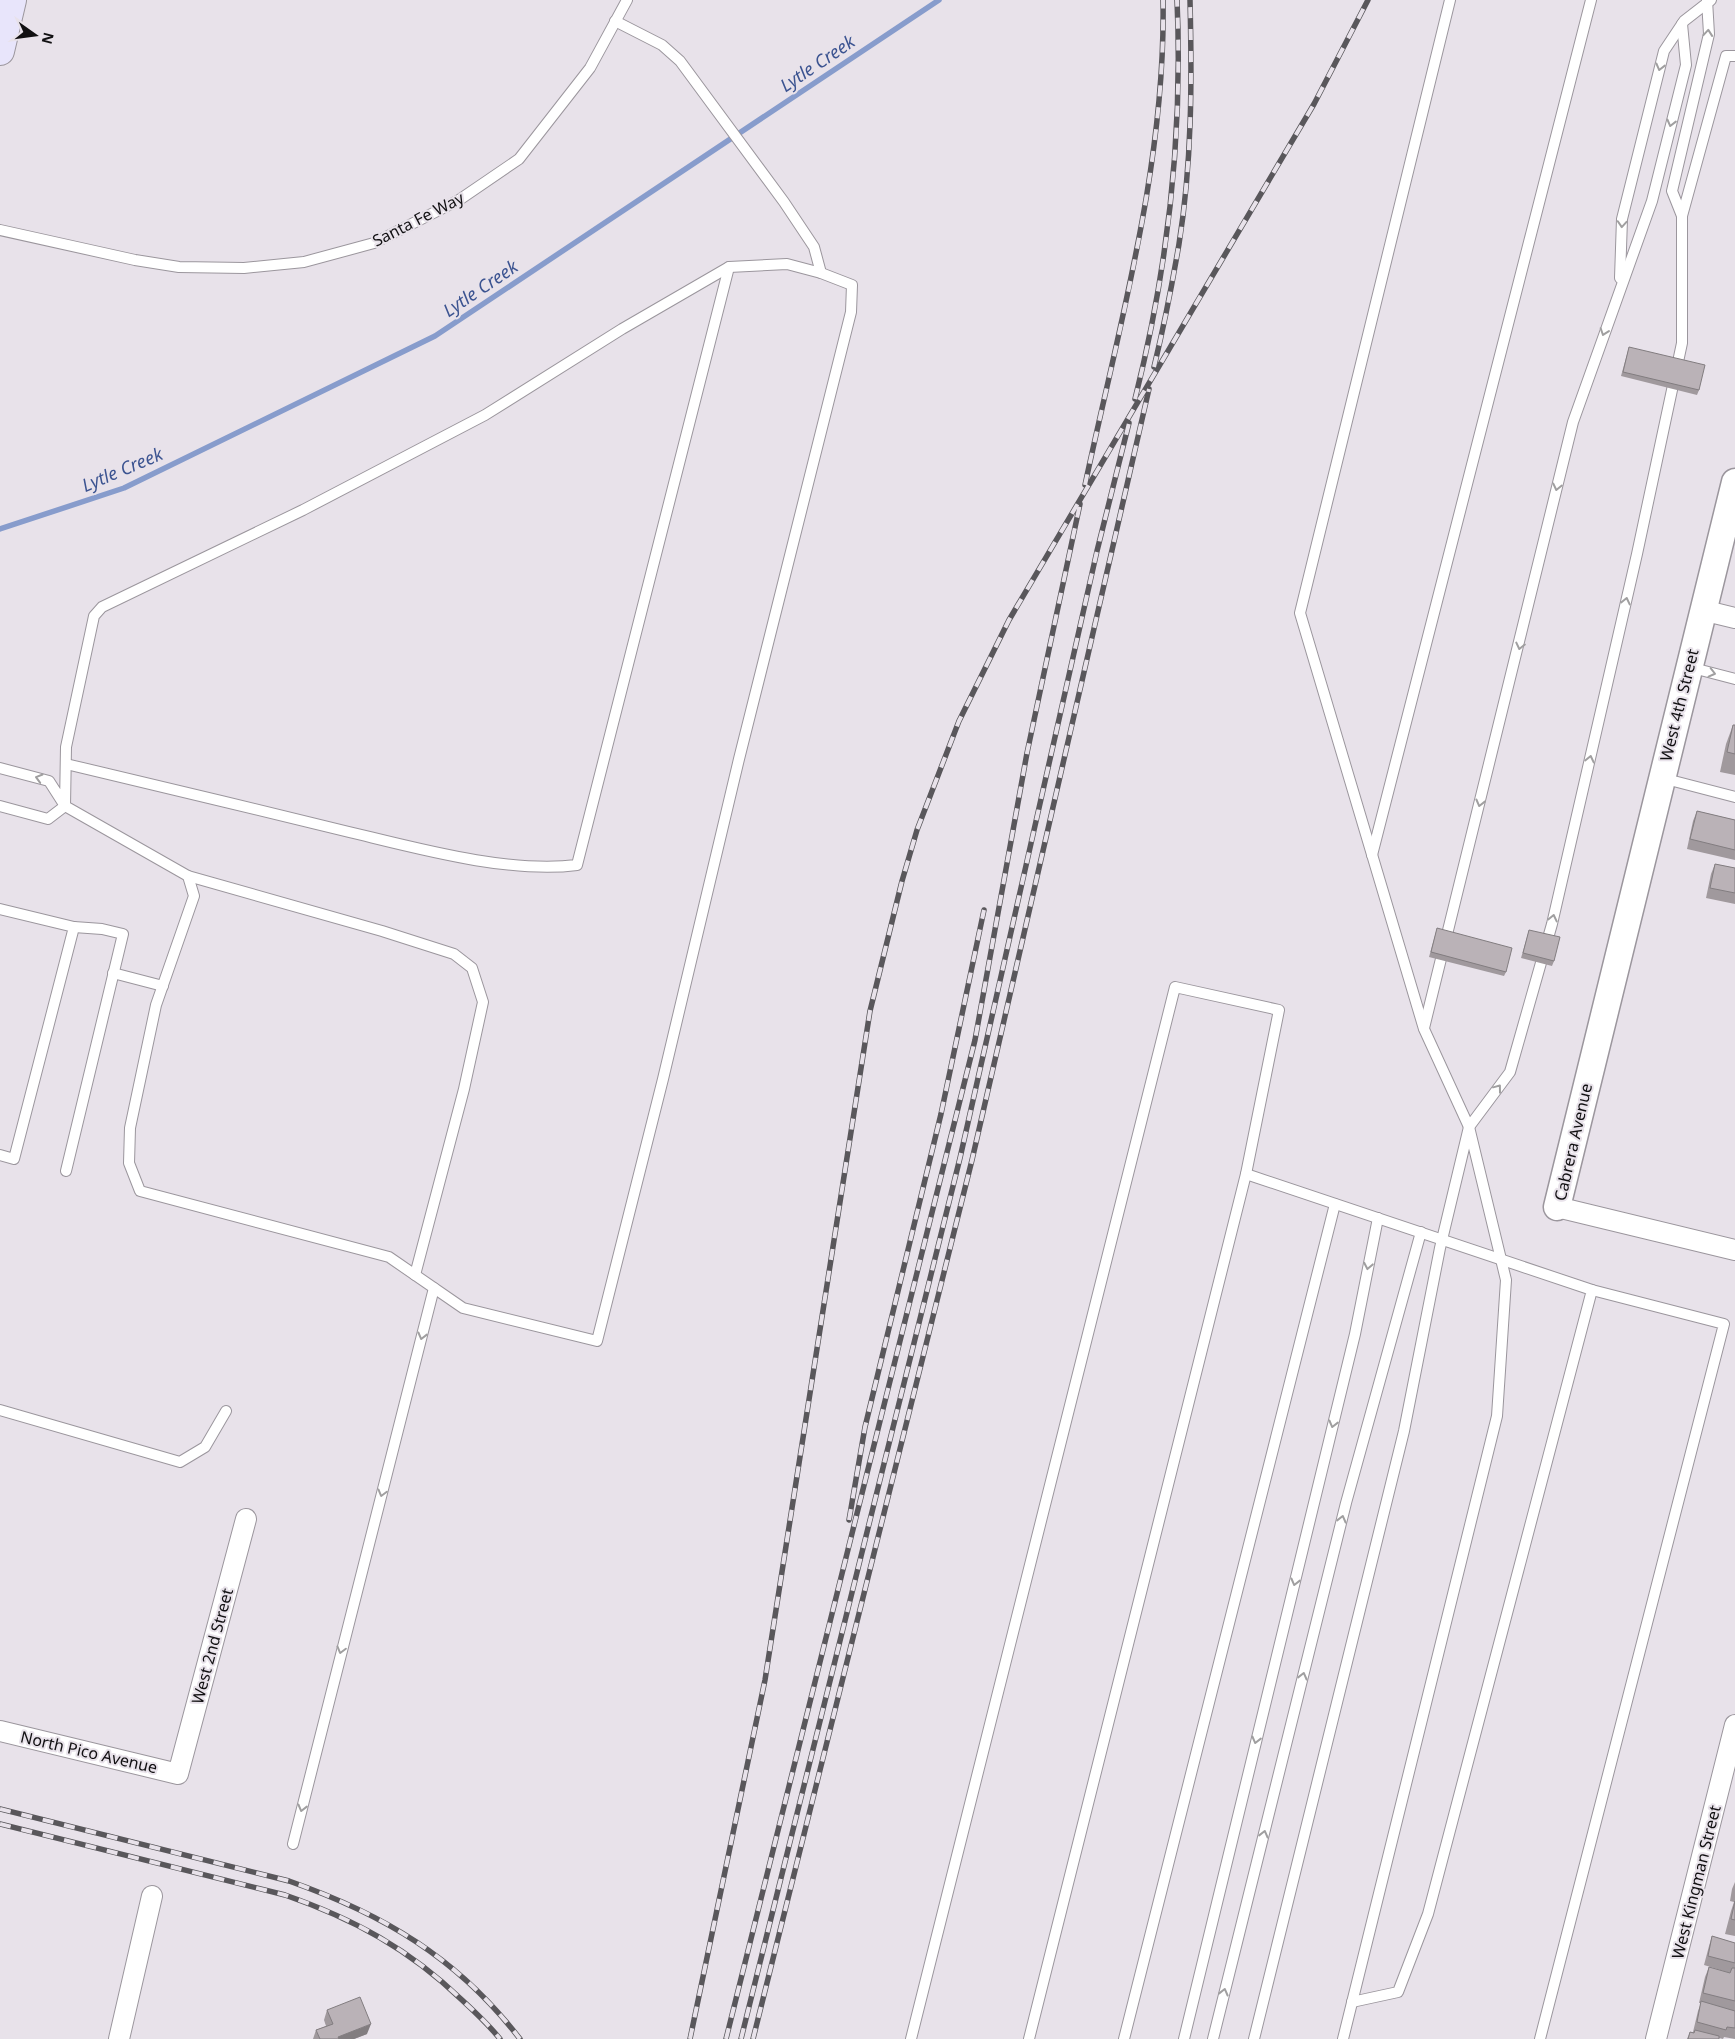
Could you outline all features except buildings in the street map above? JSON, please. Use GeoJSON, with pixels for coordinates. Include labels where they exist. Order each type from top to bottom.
{"type":"FeatureCollection","features":[{"type":"Feature","properties":{"kind":"main road"},"geometry":{"type":"LineString","coordinates":[[0,51],[12,0]]}},
{"type":"Feature","properties":{"kind":"street","name":"West 4th Street"},"geometry":{"type":"LineString","coordinates":[[1624,928],[1735,482]]}},
{"type":"Feature","properties":{"kind":"street"},"geometry":{"type":"LineString","coordinates":[[1702,610],[1735,618]]}},
{"type":"Feature","properties":{"kind":"street","name":"Cabrera Avenue"},"geometry":{"type":"LineString","coordinates":[[1624,928],[1557,1207],[1735,1250]]}},
{"type":"Feature","properties":{"kind":"street","name":"West 2nd Street"},"geometry":{"type":"LineString","coordinates":[[178,1774],[246,1518]]}},
{"type":"Feature","properties":{"kind":"street","name":"West Kingman Street"},"geometry":{"type":"LineString","coordinates":[[1656,2039],[1735,1725]]}},
{"type":"Feature","properties":{"kind":"street","name":"North Pico Avenue"},"geometry":{"type":"LineString","coordinates":[[0,1731],[178,1774]]}},
{"type":"Feature","properties":{"kind":"street"},"geometry":{"type":"LineString","coordinates":[[120,2039],[152,1896]]}},
{"type":"Feature","properties":{"kind":"lane","name":"Santa Fe Way"},"geometry":{"type":"LineString","coordinates":[[0,230],[135,260],[179,267],[244,268],[304,262],[374,243],[459,200],[519,159],[590,68],[627,0]]}},
{"type":"Feature","properties":{"kind":"lane"},"geometry":{"type":"LineString","coordinates":[[1343,2039],[1497,1416],[1506,1280],[1469,1127],[1424,1029],[1300,613],[1450,0]]}},
{"type":"Feature","properties":{"kind":"lane"},"geometry":{"type":"LineString","coordinates":[[1372,856],[1395,774],[1591,0]]}},
{"type":"Feature","properties":{"kind":"lane"},"geometry":{"type":"LineString","coordinates":[[1620,286],[1622,219],[1664,51],[1682,24],[1709,0]]}},
{"type":"Feature","properties":{"kind":"lane"},"geometry":{"type":"LineString","coordinates":[[1682,216],[1672,191],[1709,34],[1709,0]]}},
{"type":"Feature","properties":{"kind":"lane"},"geometry":{"type":"LineString","coordinates":[[615,21],[662,45],[680,61],[784,202],[814,247],[821,273]]}},
{"type":"Feature","properties":{"kind":"lane"},"geometry":{"type":"LineString","coordinates":[[1424,1029],[1573,422],[1620,286],[1652,201],[1686,65],[1682,24]]}},
{"type":"Feature","properties":{"kind":"lane"},"geometry":{"type":"LineString","coordinates":[[1254,2039],[1404,1431],[1442,1239],[1469,1127],[1510,1072],[1552,924],[1637,554],[1682,343],[1682,216],[1726,56],[1735,56]]}},
{"type":"Feature","properties":{"kind":"lane"},"geometry":{"type":"LineString","coordinates":[[0,806],[48,820],[65,806],[66,747],[94,616],[102,607],[303,510],[485,415],[622,329],[729,267],[787,264],[821,273],[852,285],[851,312],[739,759],[598,1341],[463,1308],[389,1257],[140,1191],[129,1163],[130,1128],[156,1005],[194,896],[188,876]]}},
{"type":"Feature","properties":{"kind":"lane"},"geometry":{"type":"LineString","coordinates":[[66,764],[474,859],[551,868],[577,865],[729,267]]}},
{"type":"Feature","properties":{"kind":"lane"},"geometry":{"type":"LineString","coordinates":[[1688,667],[1735,679]]}},
{"type":"Feature","properties":{"kind":"lane"},"geometry":{"type":"LineString","coordinates":[[0,768],[49,781],[65,806],[188,876],[382,931],[454,954],[472,968],[483,1002],[464,1089],[415,1275]]}},
{"type":"Feature","properties":{"kind":"lane"},"geometry":{"type":"LineString","coordinates":[[1661,777],[1735,797]]}},
{"type":"Feature","properties":{"kind":"lane"},"geometry":{"type":"LineString","coordinates":[[0,909],[74,927],[102,929],[123,934],[66,1171]]}},
{"type":"Feature","properties":{"kind":"lane"},"geometry":{"type":"LineString","coordinates":[[0,1155],[14,1159],[74,927]]}},
{"type":"Feature","properties":{"kind":"lane"},"geometry":{"type":"LineString","coordinates":[[114,974],[163,986]]}},
{"type":"Feature","properties":{"kind":"lane"},"geometry":{"type":"LineString","coordinates":[[911,2039],[1175,987],[1279,1010],[1246,1174],[1029,2039]]}},
{"type":"Feature","properties":{"kind":"lane"},"geometry":{"type":"LineString","coordinates":[[1246,1174],[1592,1290],[1724,1324],[1540,2039]]}},
{"type":"Feature","properties":{"kind":"lane"},"geometry":{"type":"LineString","coordinates":[[1124,2039],[1335,1204]]}},
{"type":"Feature","properties":{"kind":"lane"},"geometry":{"type":"LineString","coordinates":[[1184,2039],[1355,1334],[1378,1218]]}},
{"type":"Feature","properties":{"kind":"lane"},"geometry":{"type":"LineString","coordinates":[[1213,2039],[1346,1503],[1421,1232]]}},
{"type":"Feature","properties":{"kind":"lane"},"geometry":{"type":"LineString","coordinates":[[293,1844],[434,1288]]}},
{"type":"Feature","properties":{"kind":"lane"},"geometry":{"type":"LineString","coordinates":[[1352,2002],[1398,1992],[1428,1914],[1592,1290]]}},
{"type":"Feature","properties":{"kind":"lane"},"geometry":{"type":"LineString","coordinates":[[0,1410],[180,1462],[205,1447],[226,1411]]}},
{"type":"Feature","properties":{"kind":"waterway","name":"Lytle Creek"},"geometry":{"type":"LineString","coordinates":[[0,529],[124,488],[435,336],[939,0]]}},
{"type":"Feature","properties":{"kind":"railway"},"geometry":{"type":"LineString","coordinates":[[1085,485],[1138,244],[1149,183],[1162,61],[1163,0]]}},
{"type":"Feature","properties":{"kind":"railway"},"geometry":{"type":"LineString","coordinates":[[1135,399],[1147,350],[1171,201],[1178,101],[1177,0]]}},
{"type":"Feature","properties":{"kind":"railway"},"geometry":{"type":"LineString","coordinates":[[1154,367],[1176,259],[1189,153],[1191,91],[1190,0]]}},
{"type":"Feature","properties":{"kind":"railway"},"geometry":{"type":"LineString","coordinates":[[690,2039],[765,1680],[870,1011],[902,881],[917,830],[959,721],[1009,620],[1314,104],[1368,0]]}},
{"type":"Feature","properties":{"kind":"railway"},"geometry":{"type":"LineString","coordinates":[[753,2039],[972,1160],[1149,389]]}},
{"type":"Feature","properties":{"kind":"railway"},"geometry":{"type":"LineString","coordinates":[[741,2039],[960,1158],[1097,551],[1129,423]]}},
{"type":"Feature","properties":{"kind":"railway"},"geometry":{"type":"LineString","coordinates":[[726,2039],[975,1040],[1027,753],[1080,504]]}},
{"type":"Feature","properties":{"kind":"railway"},"geometry":{"type":"LineString","coordinates":[[849,1520],[865,1427],[941,1114],[984,910]]}},
{"type":"Feature","properties":{"kind":"railway"},"geometry":{"type":"LineString","coordinates":[[0,1809],[289,1881],[356,1908],[387,1924],[444,1962],[496,2010],[520,2039]]}},
{"type":"Feature","properties":{"kind":"railway"},"geometry":{"type":"LineString","coordinates":[[0,1824],[285,1895],[334,1914],[379,1937],[422,1965],[472,2009],[500,2039]]}}]}
